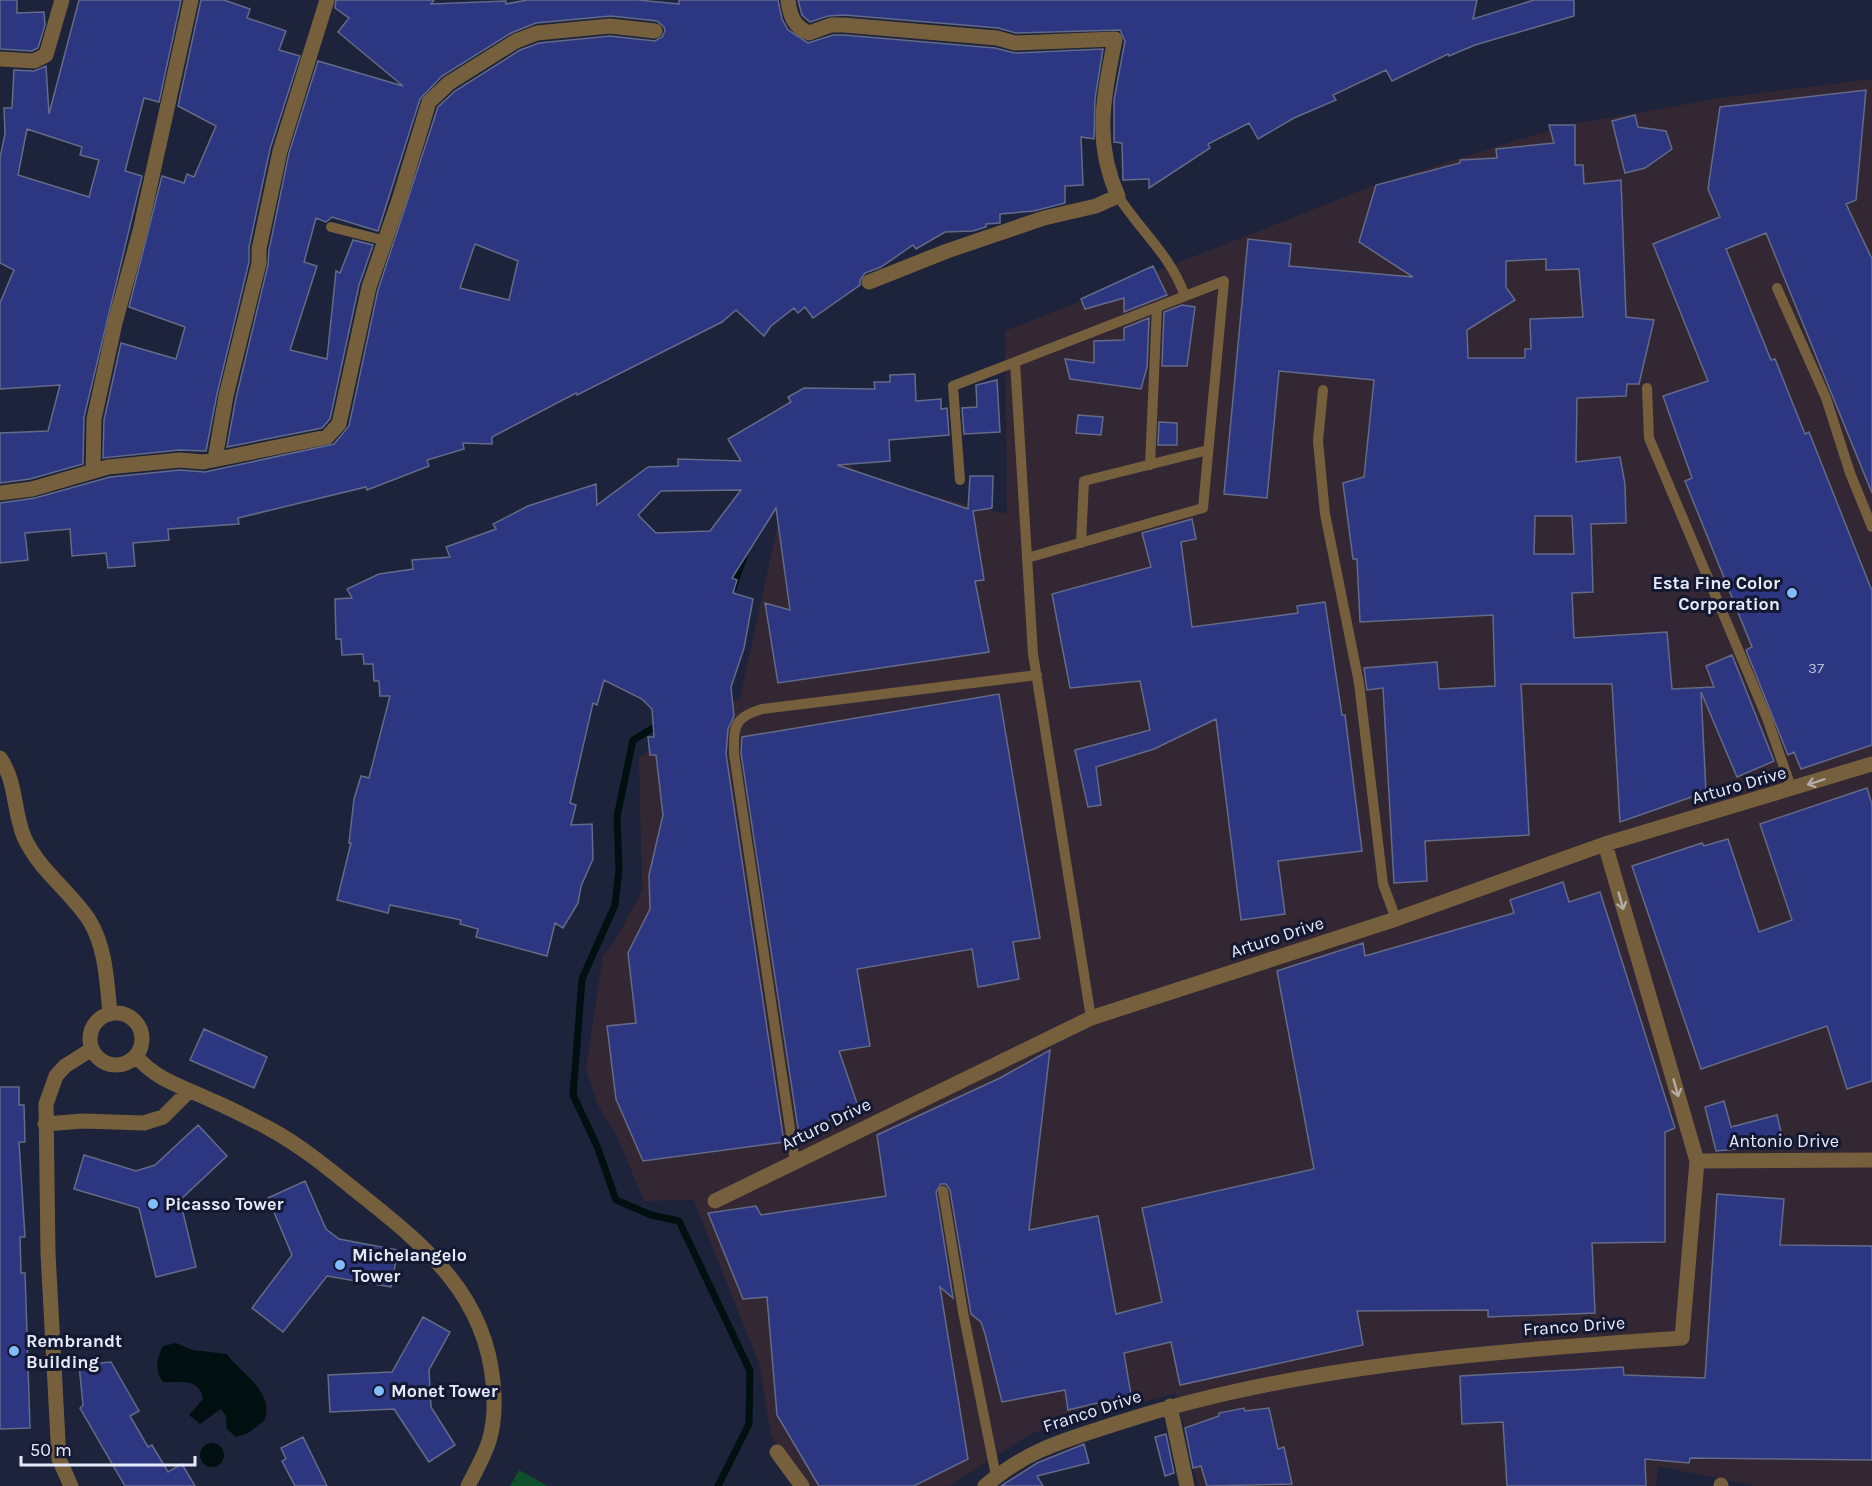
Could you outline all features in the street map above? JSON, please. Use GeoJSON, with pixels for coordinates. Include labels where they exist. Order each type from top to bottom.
{"type":"FeatureCollection","features":[{"type":"Feature","properties":{"kind":"street"},"geometry":{"type":"LineString","coordinates":[[0,59],[34,61],[46,54],[62,0]]}},
{"type":"Feature","properties":{"kind":"street"},"geometry":{"type":"LineString","coordinates":[[93,471],[94,419],[115,323],[140,231],[191,0]]}},
{"type":"Feature","properties":{"kind":"street"},"geometry":{"type":"LineString","coordinates":[[214,459],[226,396],[259,263],[259,249],[280,151],[327,0]]}},
{"type":"Feature","properties":{"kind":"street"},"geometry":{"type":"LineString","coordinates":[[788,0],[790,15],[799,29],[810,33],[831,25],[844,25],[997,38],[1015,43],[1115,39],[1107,82],[1102,146],[1107,171],[1118,196],[1096,206],[1044,218],[947,251],[869,282]]}},
{"type":"Feature","properties":{"kind":"street"},"geometry":{"type":"LineString","coordinates":[[0,493],[32,489],[93,471],[132,464],[180,460],[203,462],[327,437],[339,424],[343,397],[354,360],[369,287],[386,241],[429,102],[449,83],[516,41],[537,33],[610,26],[655,31]]}},
{"type":"Feature","properties":{"kind":"street"},"geometry":{"type":"LineString","coordinates":[[0,758],[12,781],[21,827],[27,843],[80,909],[97,936],[106,972],[110,1014]]}},
{"type":"Feature","properties":{"kind":"street","name":"Arturo Drive"},"geometry":{"type":"LineString","coordinates":[[715,1201],[1091,1018],[1396,919],[1605,844],[1792,790],[1872,764]]}},
{"type":"Feature","properties":{"kind":"street","name":"Franco Drive"},"geometry":{"type":"LineString","coordinates":[[991,1481],[1039,1448],[1170,1406],[1374,1365],[1523,1350],[1682,1338],[1696,1161],[1605,844]]}},
{"type":"Feature","properties":{"kind":"street"},"geometry":{"type":"LineString","coordinates":[[110,1014],[126,1015],[138,1026],[142,1041],[136,1056],[117,1065],[106,1064],[92,1049],[91,1032],[101,1017],[110,1014]]}},
{"type":"Feature","properties":{"kind":"street"},"geometry":{"type":"LineString","coordinates":[[71,1486],[59,1459],[45,1124],[49,1089],[56,1076],[65,1066],[92,1049]]}},
{"type":"Feature","properties":{"kind":"street"},"geometry":{"type":"LineString","coordinates":[[136,1056],[149,1071],[168,1083],[273,1131],[308,1152],[411,1236],[447,1272],[463,1293],[483,1334],[491,1361],[494,1403],[489,1441],[468,1486]]}},
{"type":"Feature","properties":{"kind":"street"},"geometry":{"type":"LineString","coordinates":[[45,1124],[83,1121],[144,1123],[163,1117],[189,1091]]}},
{"type":"Feature","properties":{"kind":"street","name":"Antonio Drive"},"geometry":{"type":"LineString","coordinates":[[1696,1161],[1872,1160]]}},
{"type":"Feature","properties":{"kind":"street"},"geometry":{"type":"LineString","coordinates":[[1170,1406],[1187,1486]]}},
{"type":"Feature","properties":{"kind":"street"},"geometry":{"type":"LineString","coordinates":[[777,1452],[802,1486]]}},
{"type":"Feature","properties":{"kind":"lane"},"geometry":{"type":"LineString","coordinates":[[1118,196],[1133,220],[1141,224],[1165,255],[1185,296]]}},
{"type":"Feature","properties":{"kind":"lane"},"geometry":{"type":"LineString","coordinates":[[331,227],[386,241]]}},
{"type":"Feature","properties":{"kind":"lane"},"geometry":{"type":"LineString","coordinates":[[960,480],[953,386],[1224,281],[1203,508],[1027,558]]}},
{"type":"Feature","properties":{"kind":"lane"},"geometry":{"type":"LineString","coordinates":[[1777,288],[1826,398],[1850,473],[1872,527]]}},
{"type":"Feature","properties":{"kind":"lane"},"geometry":{"type":"LineString","coordinates":[[1150,465],[1157,307]]}},
{"type":"Feature","properties":{"kind":"lane"},"geometry":{"type":"LineString","coordinates":[[1015,362],[1037,675],[1091,1018]]}},
{"type":"Feature","properties":{"kind":"lane"},"geometry":{"type":"LineString","coordinates":[[1647,388],[1649,438],[1767,718],[1792,790]]}},
{"type":"Feature","properties":{"kind":"lane"},"geometry":{"type":"LineString","coordinates":[[1323,390],[1318,441],[1326,514],[1359,683],[1383,884],[1396,919]]}},
{"type":"Feature","properties":{"kind":"lane"},"geometry":{"type":"LineString","coordinates":[[1081,543],[1084,481],[1208,450]]}},
{"type":"Feature","properties":{"kind":"lane"},"geometry":{"type":"LineString","coordinates":[[795,1162],[734,754],[734,732],[738,721],[748,713],[762,709],[1037,675]]}},
{"type":"Feature","properties":{"kind":"lane"},"geometry":{"type":"LineString","coordinates":[[943,1191],[991,1481]]}},
{"type":"Feature","properties":{"kind":"shaded area"},"geometry":{"type":"Polygon","coordinates":[[[1872,79],[1872,1486],[1755,1486],[1658,1466],[1656,1486],[1198,1486],[1176,1393],[1032,1433],[949,1486],[810,1486],[771,1436],[759,1363],[694,1200],[644,1201],[617,1136],[598,1105],[586,1069],[603,955],[615,941],[642,891],[639,757],[740,698],[782,505],[839,456],[869,481],[1007,514],[1005,331],[1375,185],[1562,126],[1721,98],[1872,79]]]}},
{"type":"Feature","properties":{"kind":"shaded area"},"geometry":{"type":"Polygon","coordinates":[[[176,1343],[192,1350],[227,1354],[261,1392],[265,1401],[264,1421],[248,1433],[236,1437],[227,1429],[226,1416],[221,1409],[200,1424],[189,1415],[203,1399],[198,1387],[182,1382],[163,1382],[157,1369],[163,1346],[176,1343]]]}},
{"type":"Feature","properties":{"kind":"shaded area"},"geometry":{"type":"Polygon","coordinates":[[[212,1443],[221,1446],[224,1455],[221,1464],[212,1467],[203,1464],[200,1455],[203,1446],[212,1443]]]}},
{"type":"Feature","properties":{"kind":"green space"},"geometry":{"type":"Polygon","coordinates":[[[519,1470],[548,1486],[510,1486],[519,1470]]]}},
{"type":"Feature","properties":{"kind":"building"},"geometry":{"type":"Polygon","coordinates":[[[0,0],[17,0],[17,13],[44,12],[45,25],[38,48],[32,51],[0,49],[0,0]]]}},
{"type":"Feature","properties":{"kind":"building"},"geometry":{"type":"Polygon","coordinates":[[[79,0],[181,0],[159,102],[144,98],[125,171],[142,176],[84,417],[83,464],[30,479],[0,483],[0,433],[48,431],[60,385],[0,389],[0,303],[14,270],[0,263],[0,158],[5,134],[4,108],[12,108],[14,70],[34,71],[46,66],[49,114],[79,0]],[[27,129],[18,175],[89,197],[99,160],[80,155],[82,147],[27,129]]]}},
{"type":"Feature","properties":{"kind":"building"},"geometry":{"type":"Polygon","coordinates":[[[201,0],[224,0],[250,9],[247,18],[286,31],[279,50],[300,56],[270,149],[249,247],[249,262],[217,394],[206,451],[179,450],[103,458],[104,420],[121,343],[176,359],[185,327],[129,307],[162,176],[184,183],[187,174],[194,177],[216,126],[178,106],[201,0]]]}},
{"type":"Feature","properties":{"kind":"building"},"geometry":{"type":"Polygon","coordinates":[[[336,0],[434,0],[431,4],[506,1],[506,4],[527,0],[638,0],[679,4],[679,0],[778,0],[782,19],[788,30],[808,43],[833,35],[844,35],[995,48],[1015,53],[1103,49],[1095,99],[1094,139],[1081,137],[1083,185],[1065,186],[1065,203],[1034,211],[1000,214],[1000,223],[986,224],[986,227],[973,231],[945,232],[916,249],[913,245],[881,267],[865,273],[860,280],[860,285],[813,318],[805,307],[798,313],[794,308],[771,326],[764,336],[736,310],[722,322],[492,437],[492,444],[463,443],[464,449],[427,460],[429,466],[367,490],[366,487],[238,518],[239,524],[168,529],[169,540],[133,543],[135,566],[108,568],[106,553],[72,556],[70,529],[25,533],[28,560],[0,563],[0,503],[35,498],[110,477],[180,470],[205,472],[334,444],[349,426],[378,290],[438,107],[455,91],[520,50],[539,43],[610,36],[655,41],[662,37],[665,31],[657,21],[611,16],[536,23],[511,33],[442,76],[420,99],[378,231],[332,217],[326,222],[316,218],[304,262],[317,266],[290,350],[327,359],[336,271],[340,273],[353,240],[373,245],[359,285],[330,419],[322,428],[227,447],[236,398],[268,265],[289,153],[318,61],[403,86],[338,32],[349,18],[335,8],[336,0]],[[475,244],[460,288],[509,300],[518,261],[475,244]]]}},
{"type":"Feature","properties":{"kind":"building"},"geometry":{"type":"Polygon","coordinates":[[[798,0],[1477,0],[1473,19],[1534,0],[1574,0],[1574,16],[1475,45],[1449,56],[1448,54],[1392,81],[1386,70],[1333,95],[1336,100],[1294,118],[1258,139],[1249,123],[1208,144],[1210,148],[1149,188],[1149,179],[1123,180],[1122,143],[1114,142],[1114,100],[1125,41],[1120,30],[1016,33],[998,28],[844,15],[828,16],[810,22],[802,15],[798,0]]]}},
{"type":"Feature","properties":{"kind":"building"},"geometry":{"type":"Polygon","coordinates":[[[1866,90],[1856,200],[1846,204],[1872,259],[1872,493],[1766,233],[1726,249],[1771,360],[1775,359],[1805,434],[1809,432],[1872,591],[1872,745],[1801,769],[1794,752],[1788,755],[1746,650],[1752,647],[1685,481],[1692,478],[1663,396],[1708,381],[1653,244],[1720,217],[1708,189],[1720,107],[1866,90]]]}},
{"type":"Feature","properties":{"kind":"building"},"geometry":{"type":"Polygon","coordinates":[[[1635,115],[1638,127],[1666,131],[1672,149],[1645,168],[1625,173],[1612,121],[1635,115]]]}},
{"type":"Feature","properties":{"kind":"building"},"geometry":{"type":"Polygon","coordinates":[[[1549,125],[1575,125],[1575,165],[1583,165],[1584,184],[1621,180],[1626,317],[1654,320],[1639,384],[1627,384],[1626,396],[1577,398],[1576,462],[1620,457],[1625,484],[1626,523],[1591,524],[1593,592],[1572,593],[1574,638],[1667,632],[1672,689],[1714,687],[1706,666],[1732,655],[1774,761],[1737,777],[1701,692],[1706,792],[1620,822],[1612,684],[1521,684],[1529,835],[1425,841],[1427,881],[1394,883],[1383,688],[1367,690],[1364,668],[1437,662],[1439,689],[1495,686],[1493,615],[1360,622],[1357,559],[1353,559],[1343,483],[1364,477],[1374,380],[1279,371],[1267,498],[1224,494],[1248,239],[1291,244],[1289,266],[1413,277],[1359,242],[1376,185],[1460,163],[1460,160],[1497,158],[1496,149],[1554,143],[1549,125]],[[1546,259],[1506,261],[1506,287],[1515,300],[1467,330],[1468,358],[1525,358],[1525,349],[1531,349],[1530,319],[1583,317],[1579,269],[1546,270],[1546,259]],[[1535,516],[1534,554],[1574,554],[1572,516],[1535,516]]]}},
{"type":"Feature","properties":{"kind":"building"},"geometry":{"type":"Polygon","coordinates":[[[1153,266],[1167,295],[1124,312],[1124,298],[1085,309],[1081,299],[1153,266]]]}},
{"type":"Feature","properties":{"kind":"building"},"geometry":{"type":"Polygon","coordinates":[[[1182,305],[1195,307],[1187,366],[1162,366],[1164,312],[1182,305]]]}},
{"type":"Feature","properties":{"kind":"building"},"geometry":{"type":"Polygon","coordinates":[[[1149,318],[1147,367],[1141,389],[1070,379],[1065,359],[1094,363],[1094,341],[1124,340],[1124,328],[1149,318]]]}},
{"type":"Feature","properties":{"kind":"building"},"geometry":{"type":"Polygon","coordinates":[[[915,374],[916,401],[941,399],[941,409],[947,408],[949,435],[889,440],[890,461],[837,465],[968,509],[970,476],[993,476],[992,508],[973,511],[984,580],[975,581],[989,652],[778,683],[765,603],[790,610],[776,508],[732,578],[737,580],[733,593],[753,599],[744,648],[731,687],[734,716],[728,729],[726,754],[784,1142],[643,1161],[616,1099],[607,1026],[636,1023],[628,953],[650,909],[649,875],[663,815],[656,755],[650,755],[648,737],[654,737],[652,709],[642,699],[604,680],[597,705],[593,703],[570,803],[576,805],[571,825],[592,824],[593,859],[581,886],[578,903],[563,928],[555,923],[547,956],[476,937],[478,929],[460,924],[461,920],[390,905],[388,913],[337,900],[351,843],[349,843],[354,799],[361,776],[369,778],[390,696],[380,696],[379,681],[374,681],[373,664],[364,664],[363,654],[342,655],[341,639],[336,639],[335,599],[352,598],[347,589],[379,574],[413,569],[412,560],[450,557],[446,547],[496,529],[493,524],[528,506],[596,484],[597,505],[648,467],[678,466],[678,459],[741,461],[728,439],[791,402],[788,397],[804,388],[875,389],[874,382],[890,382],[890,375],[915,374]],[[741,490],[661,491],[638,515],[656,533],[710,531],[741,490]]]}},
{"type":"Feature","properties":{"kind":"building"},"geometry":{"type":"Polygon","coordinates":[[[997,380],[1000,432],[964,434],[962,408],[977,407],[976,385],[997,380]]]}},
{"type":"Feature","properties":{"kind":"building"},"geometry":{"type":"Polygon","coordinates":[[[1078,415],[1103,417],[1101,435],[1076,433],[1078,415]]]}},
{"type":"Feature","properties":{"kind":"building"},"geometry":{"type":"Polygon","coordinates":[[[1159,422],[1177,423],[1177,445],[1158,445],[1159,422]]]}},
{"type":"Feature","properties":{"kind":"building"},"geometry":{"type":"Polygon","coordinates":[[[1192,519],[1196,539],[1181,542],[1192,627],[1298,613],[1297,606],[1325,602],[1342,715],[1345,715],[1362,851],[1278,861],[1285,914],[1241,920],[1216,719],[1154,749],[1096,767],[1101,805],[1088,807],[1075,750],[1150,730],[1140,681],[1070,688],[1052,594],[1151,567],[1142,533],[1192,519]]]}},
{"type":"Feature","properties":{"kind":"building"},"geometry":{"type":"Polygon","coordinates":[[[999,694],[1040,938],[1013,942],[1019,979],[978,987],[972,949],[857,969],[870,1046],[839,1051],[858,1106],[799,1135],[741,753],[742,737],[999,694]]]}},
{"type":"Feature","properties":{"kind":"building"},"geometry":{"type":"Polygon","coordinates":[[[1867,788],[1872,805],[1872,1081],[1847,1089],[1827,1026],[1701,1069],[1632,866],[1702,843],[1704,846],[1728,839],[1759,932],[1792,920],[1760,824],[1867,788]]]}},
{"type":"Feature","properties":{"kind":"building"},"geometry":{"type":"Polygon","coordinates":[[[1563,882],[1569,902],[1600,892],[1675,1128],[1665,1132],[1665,1242],[1592,1243],[1595,1313],[1488,1317],[1488,1310],[1357,1311],[1363,1345],[1180,1385],[1171,1342],[1124,1353],[1131,1395],[1068,1410],[1065,1390],[1002,1402],[981,1322],[971,1314],[950,1190],[946,1184],[941,1184],[936,1192],[953,1298],[940,1287],[968,1459],[914,1486],[819,1486],[777,1415],[767,1297],[743,1299],[708,1213],[756,1206],[761,1215],[886,1196],[877,1135],[1000,1078],[1050,1050],[1029,1230],[1098,1216],[1116,1314],[1162,1302],[1142,1208],[1314,1169],[1277,971],[1363,943],[1365,956],[1514,913],[1510,900],[1563,882]]]}},
{"type":"Feature","properties":{"kind":"building"},"geometry":{"type":"Polygon","coordinates":[[[204,1029],[267,1057],[254,1088],[190,1060],[204,1029]]]}},
{"type":"Feature","properties":{"kind":"building"},"geometry":{"type":"Polygon","coordinates":[[[0,1087],[19,1087],[19,1105],[24,1105],[25,1142],[19,1142],[25,1237],[20,1237],[21,1273],[25,1273],[30,1428],[0,1429],[0,1087]]]}},
{"type":"Feature","properties":{"kind":"building"},"geometry":{"type":"Polygon","coordinates":[[[1724,1101],[1731,1127],[1777,1115],[1784,1145],[1716,1151],[1705,1107],[1724,1101]]]}},
{"type":"Feature","properties":{"kind":"building","name":"Picasso Tower"},"geometry":{"type":"Polygon","coordinates":[[[198,1125],[227,1156],[180,1200],[196,1267],[156,1277],[139,1208],[74,1189],[84,1155],[136,1171],[155,1165],[198,1125]]]}},
{"type":"Feature","properties":{"kind":"building","name":"Michelangelo Tower"},"geometry":{"type":"Polygon","coordinates":[[[305,1181],[326,1229],[339,1239],[398,1250],[391,1287],[327,1276],[283,1332],[252,1308],[292,1255],[268,1198],[305,1181]]]}},
{"type":"Feature","properties":{"kind":"building"},"geometry":{"type":"Polygon","coordinates":[[[1717,1194],[1784,1199],[1780,1245],[1872,1246],[1872,1460],[1690,1458],[1689,1463],[1645,1459],[1646,1486],[1507,1486],[1503,1422],[1462,1424],[1460,1376],[1623,1367],[1624,1375],[1705,1378],[1717,1194]]]}},
{"type":"Feature","properties":{"kind":"building","name":"Monet Tower"},"geometry":{"type":"Polygon","coordinates":[[[423,1317],[450,1332],[429,1370],[431,1407],[455,1445],[429,1462],[394,1409],[330,1412],[328,1375],[392,1372],[423,1317]]]}},
{"type":"Feature","properties":{"kind":"building"},"geometry":{"type":"Polygon","coordinates":[[[111,1362],[139,1411],[130,1416],[148,1447],[152,1445],[168,1472],[182,1464],[195,1486],[125,1486],[80,1408],[83,1405],[79,1365],[111,1362]]]}},
{"type":"Feature","properties":{"kind":"building"},"geometry":{"type":"Polygon","coordinates":[[[1244,1408],[1245,1411],[1269,1408],[1278,1449],[1284,1447],[1292,1484],[1207,1486],[1201,1466],[1193,1468],[1185,1428],[1219,1416],[1219,1413],[1244,1408]]]}},
{"type":"Feature","properties":{"kind":"building"},"geometry":{"type":"Polygon","coordinates":[[[1166,1434],[1174,1473],[1165,1476],[1155,1437],[1166,1434]]]}},
{"type":"Feature","properties":{"kind":"building"},"geometry":{"type":"Polygon","coordinates":[[[303,1437],[327,1486],[295,1486],[282,1461],[286,1459],[281,1448],[303,1437]]]}},
{"type":"Feature","properties":{"kind":"building"},"geometry":{"type":"Polygon","coordinates":[[[1084,1444],[1089,1463],[1037,1476],[1043,1486],[1001,1486],[1037,1463],[1084,1444]]]}},
{"type":"Feature","properties":{"kind":"waterway"},"geometry":{"type":"LineString","coordinates":[[733,588],[744,556]]}},
{"type":"Feature","properties":{"kind":"waterway"},"geometry":{"type":"LineString","coordinates":[[660,724],[633,740],[617,817],[619,868],[615,905],[582,979],[573,1095],[597,1146],[616,1200],[651,1215],[679,1221],[750,1371],[749,1424],[718,1486]]}},
{"type":"Feature","properties":{"kind":"place","name":"Esta Fine Color Corporation"},"geometry":{"type":"Point","coordinates":[1792,593]}},
{"type":"Feature","properties":{"kind":"place","name":"Picasso Tower"},"geometry":{"type":"Point","coordinates":[153,1204]}},
{"type":"Feature","properties":{"kind":"place","name":"Michelangelo Tower"},"geometry":{"type":"Point","coordinates":[340,1265]}},
{"type":"Feature","properties":{"kind":"place","name":"Rembrandt Building"},"geometry":{"type":"Point","coordinates":[14,1351]}},
{"type":"Feature","properties":{"kind":"place","name":"Monet Tower"},"geometry":{"type":"Point","coordinates":[379,1391]}}]}
